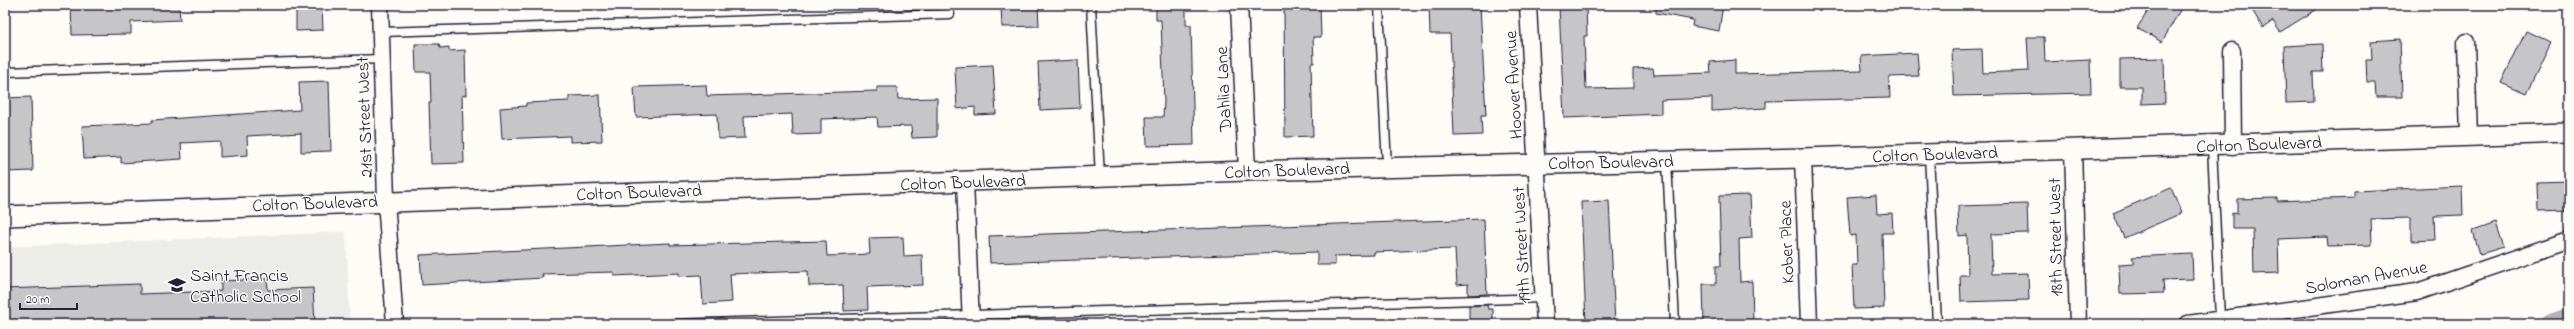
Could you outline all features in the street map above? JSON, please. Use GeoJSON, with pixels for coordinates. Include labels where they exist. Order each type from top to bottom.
{"type":"FeatureCollection","features":[{"type":"Feature","properties":{"kind":"street","name":"21st Street West"},"geometry":{"type":"LineString","coordinates":[[380,5],[386,200],[395,324]]}},
{"type":"Feature","properties":{"kind":"street","name":"Dahlia Lane"},"geometry":{"type":"LineString","coordinates":[[1239,5],[1247,171]]}},
{"type":"Feature","properties":{"kind":"street","name":"Hoover Avenue"},"geometry":{"type":"LineString","coordinates":[[1528,5],[1537,164]]}},
{"type":"Feature","properties":{"kind":"street"},"geometry":{"type":"LineString","coordinates":[[2466,42],[2469,136]]}},
{"type":"Feature","properties":{"kind":"street"},"geometry":{"type":"LineString","coordinates":[[2232,51],[2233,146]]}},
{"type":"Feature","properties":{"kind":"street","name":"Colton Boulevard"},"geometry":{"type":"LineString","coordinates":[[5,216],[386,200],[965,182],[1247,171],[2233,146],[2569,133]]}},
{"type":"Feature","properties":{"kind":"street","name":"18th Street West"},"geometry":{"type":"LineString","coordinates":[[2073,149],[2078,324]]}},
{"type":"Feature","properties":{"kind":"street","name":"Kober Place"},"geometry":{"type":"LineString","coordinates":[[1803,158],[1809,324]]}},
{"type":"Feature","properties":{"kind":"street","name":"19th Street West"},"geometry":{"type":"LineString","coordinates":[[1537,164],[1545,324]]}},
{"type":"Feature","properties":{"kind":"street"},"geometry":{"type":"LineString","coordinates":[[965,182],[971,320]]}},
{"type":"Feature","properties":{"kind":"street","name":"Soloman Avenue"},"geometry":{"type":"LineString","coordinates":[[2188,324],[2417,292],[2569,240]]}},
{"type":"Feature","properties":{"kind":"lane"},"geometry":{"type":"LineString","coordinates":[[1091,5],[1100,177]]}},
{"type":"Feature","properties":{"kind":"lane"},"geometry":{"type":"LineString","coordinates":[[1379,5],[1387,167]]}},
{"type":"Feature","properties":{"kind":"lane"},"geometry":{"type":"LineString","coordinates":[[381,32],[950,14]]}},
{"type":"Feature","properties":{"kind":"lane"},"geometry":{"type":"LineString","coordinates":[[5,72],[382,59]]}},
{"type":"Feature","properties":{"kind":"lane"},"geometry":{"type":"LineString","coordinates":[[2212,146],[2220,320]]}},
{"type":"Feature","properties":{"kind":"lane"},"geometry":{"type":"LineString","coordinates":[[1929,154],[1937,324]]}},
{"type":"Feature","properties":{"kind":"lane"},"geometry":{"type":"LineString","coordinates":[[1667,161],[1674,324]]}},
{"type":"Feature","properties":{"kind":"lane"},"geometry":{"type":"LineString","coordinates":[[671,324],[971,320],[1544,298]]}},
{"type":"Feature","properties":{"kind":"shaded area","name":"Saint Francis Catholic School"},"geometry":{"type":"Polygon","coordinates":[[[346,232],[350,324],[5,324],[5,247],[346,232]]]}},
{"type":"Feature","properties":{"kind":"building"},"geometry":{"type":"Polygon","coordinates":[[[71,5],[179,5],[180,20],[131,22],[131,34],[72,35],[71,5]]]}},
{"type":"Feature","properties":{"kind":"building"},"geometry":{"type":"Polygon","coordinates":[[[296,5],[322,5],[323,30],[296,31],[296,5]]]}},
{"type":"Feature","properties":{"kind":"building"},"geometry":{"type":"Polygon","coordinates":[[[1001,5],[1038,5],[1039,26],[1002,27],[1001,5]]]}},
{"type":"Feature","properties":{"kind":"building"},"geometry":{"type":"Polygon","coordinates":[[[1156,5],[1186,5],[1186,25],[1191,25],[1194,145],[1147,146],[1146,117],[1163,117],[1164,102],[1161,20],[1156,20],[1156,5]]]}},
{"type":"Feature","properties":{"kind":"building"},"geometry":{"type":"Polygon","coordinates":[[[1284,5],[1320,5],[1321,37],[1313,37],[1314,63],[1311,63],[1313,136],[1285,137],[1284,5]]]}},
{"type":"Feature","properties":{"kind":"building"},"geometry":{"type":"Polygon","coordinates":[[[1429,5],[1480,5],[1486,115],[1481,115],[1482,135],[1454,136],[1450,34],[1430,34],[1429,5]]]}},
{"type":"Feature","properties":{"kind":"building"},"geometry":{"type":"Polygon","coordinates":[[[1559,5],[1586,5],[1587,36],[1584,36],[1586,89],[1633,88],[1633,69],[1653,68],[1654,75],[1711,73],[1710,62],[1735,60],[1735,74],[1862,71],[1861,56],[1917,53],[1919,76],[1889,77],[1890,98],[1766,101],[1766,108],[1712,111],[1712,98],[1661,100],[1661,114],[1564,118],[1559,5]]]}},
{"type":"Feature","properties":{"kind":"building"},"geometry":{"type":"Polygon","coordinates":[[[1656,5],[1723,5],[1719,31],[1692,26],[1693,20],[1656,13],[1656,5]]]}},
{"type":"Feature","properties":{"kind":"building"},"geometry":{"type":"Polygon","coordinates":[[[2152,5],[2183,5],[2162,42],[2137,28],[2152,5]]]}},
{"type":"Feature","properties":{"kind":"building"},"geometry":{"type":"Polygon","coordinates":[[[2249,5],[2324,5],[2280,32],[2273,21],[2263,28],[2249,5]]]}},
{"type":"Feature","properties":{"kind":"building"},"geometry":{"type":"Polygon","coordinates":[[[2526,31],[2551,43],[2526,94],[2501,83],[2526,31]]]}},
{"type":"Feature","properties":{"kind":"building"},"geometry":{"type":"Polygon","coordinates":[[[2027,37],[2044,37],[2045,62],[2090,60],[2091,93],[1954,96],[1952,50],[1982,49],[1983,73],[2029,71],[2027,37]]]}},
{"type":"Feature","properties":{"kind":"building"},"geometry":{"type":"Polygon","coordinates":[[[2400,39],[2402,97],[2376,97],[2375,82],[2367,82],[2366,60],[2372,60],[2371,41],[2400,39]]]}},
{"type":"Feature","properties":{"kind":"building"},"geometry":{"type":"Polygon","coordinates":[[[415,44],[439,44],[440,48],[449,47],[449,51],[465,50],[466,95],[462,96],[464,163],[431,164],[429,103],[431,103],[430,72],[416,72],[415,44]]]}},
{"type":"Feature","properties":{"kind":"building"},"geometry":{"type":"Polygon","coordinates":[[[2322,44],[2323,72],[2313,72],[2314,102],[2286,103],[2284,46],[2322,44]]]}},
{"type":"Feature","properties":{"kind":"building"},"geometry":{"type":"Polygon","coordinates":[[[2164,58],[2165,103],[2142,104],[2142,87],[2120,87],[2120,59],[2164,58]]]}},
{"type":"Feature","properties":{"kind":"building"},"geometry":{"type":"Polygon","coordinates":[[[1078,60],[1080,108],[1040,110],[1038,62],[1078,60]]]}},
{"type":"Feature","properties":{"kind":"building"},"geometry":{"type":"Polygon","coordinates":[[[993,65],[996,114],[975,115],[975,107],[957,109],[955,67],[993,65]]]}},
{"type":"Feature","properties":{"kind":"building"},"geometry":{"type":"Polygon","coordinates":[[[329,81],[331,151],[301,152],[301,133],[247,136],[248,155],[220,157],[220,141],[181,143],[182,159],[121,163],[121,157],[84,159],[82,126],[152,123],[152,120],[300,110],[299,82],[329,81]]]}},
{"type":"Feature","properties":{"kind":"building"},"geometry":{"type":"Polygon","coordinates":[[[706,85],[707,96],[877,91],[877,87],[897,87],[898,99],[937,98],[937,137],[912,138],[911,126],[878,127],[877,117],[821,119],[821,134],[793,135],[792,114],[744,116],[745,138],[718,139],[717,114],[636,117],[634,87],[706,85]]]}},
{"type":"Feature","properties":{"kind":"building"},"geometry":{"type":"Polygon","coordinates":[[[600,95],[602,141],[570,142],[570,136],[502,139],[500,108],[526,106],[526,103],[569,101],[569,96],[600,95]]]}},
{"type":"Feature","properties":{"kind":"building"},"geometry":{"type":"Polygon","coordinates":[[[31,97],[33,171],[5,172],[5,98],[31,97]]]}},
{"type":"Feature","properties":{"kind":"building"},"geometry":{"type":"Polygon","coordinates":[[[2569,182],[2569,209],[2538,210],[2537,183],[2569,182]]]}},
{"type":"Feature","properties":{"kind":"building"},"geometry":{"type":"Polygon","coordinates":[[[2462,186],[2463,215],[2434,216],[2435,240],[2411,241],[2411,218],[2371,219],[2372,245],[2328,246],[2327,237],[2278,239],[2279,273],[2254,274],[2253,229],[2232,229],[2232,213],[2237,214],[2237,199],[2277,198],[2277,201],[2354,198],[2354,191],[2462,186]]]}},
{"type":"Feature","properties":{"kind":"building"},"geometry":{"type":"Polygon","coordinates":[[[2171,188],[2182,213],[2124,238],[2113,213],[2171,188]]]}},
{"type":"Feature","properties":{"kind":"building"},"geometry":{"type":"Polygon","coordinates":[[[1750,195],[1752,238],[1739,239],[1740,282],[1752,281],[1753,322],[1704,322],[1703,284],[1716,284],[1716,266],[1721,266],[1719,196],[1750,195]]]}},
{"type":"Feature","properties":{"kind":"building"},"geometry":{"type":"Polygon","coordinates":[[[1876,195],[1877,214],[1892,213],[1893,233],[1882,233],[1884,308],[1854,309],[1852,265],[1857,265],[1856,235],[1850,236],[1847,197],[1876,195]]]}},
{"type":"Feature","properties":{"kind":"building"},"geometry":{"type":"Polygon","coordinates":[[[1609,201],[1615,324],[1586,324],[1581,202],[1609,201]]]}},
{"type":"Feature","properties":{"kind":"building"},"geometry":{"type":"Polygon","coordinates":[[[2027,204],[2028,233],[1991,234],[1992,274],[2028,273],[2029,300],[1961,302],[1960,275],[1968,275],[1967,235],[1959,236],[1958,206],[2027,204]]]}},
{"type":"Feature","properties":{"kind":"building"},"geometry":{"type":"Polygon","coordinates":[[[1484,219],[1487,294],[1468,295],[1468,284],[1457,285],[1455,249],[1374,252],[1374,255],[1335,256],[1335,265],[1317,265],[1317,252],[990,263],[989,236],[1484,219]]]}},
{"type":"Feature","properties":{"kind":"building"},"geometry":{"type":"Polygon","coordinates":[[[2496,223],[2504,247],[2480,254],[2473,231],[2496,223]]]}},
{"type":"Feature","properties":{"kind":"building"},"geometry":{"type":"Polygon","coordinates":[[[903,237],[904,256],[922,255],[923,285],[867,287],[868,310],[844,311],[843,285],[809,286],[808,271],[730,274],[732,302],[703,304],[701,275],[679,276],[679,273],[614,276],[614,272],[542,274],[543,278],[422,285],[420,255],[670,243],[670,245],[826,241],[827,256],[870,254],[869,238],[903,237]]]}},
{"type":"Feature","properties":{"kind":"building"},"geometry":{"type":"Polygon","coordinates":[[[2192,254],[2193,279],[2163,280],[2164,293],[2120,294],[2119,264],[2135,263],[2132,257],[2192,254]]]}},
{"type":"Feature","properties":{"kind":"building"},"geometry":{"type":"Polygon","coordinates":[[[267,279],[268,290],[313,288],[315,324],[5,324],[5,289],[140,284],[140,294],[221,291],[221,281],[267,279]]]}},
{"type":"Feature","properties":{"kind":"building"},"geometry":{"type":"Polygon","coordinates":[[[1487,305],[1488,309],[1493,309],[1493,324],[1469,324],[1469,306],[1487,305]]]}},
{"type":"Feature","properties":{"kind":"waterway"},"geometry":{"type":"LineString","coordinates":[[2551,324],[2569,318]]}},
{"type":"Feature","properties":{"kind":"place","name":"Saint Francis Catholic School"},"geometry":{"type":"Point","coordinates":[177,285]}}]}
